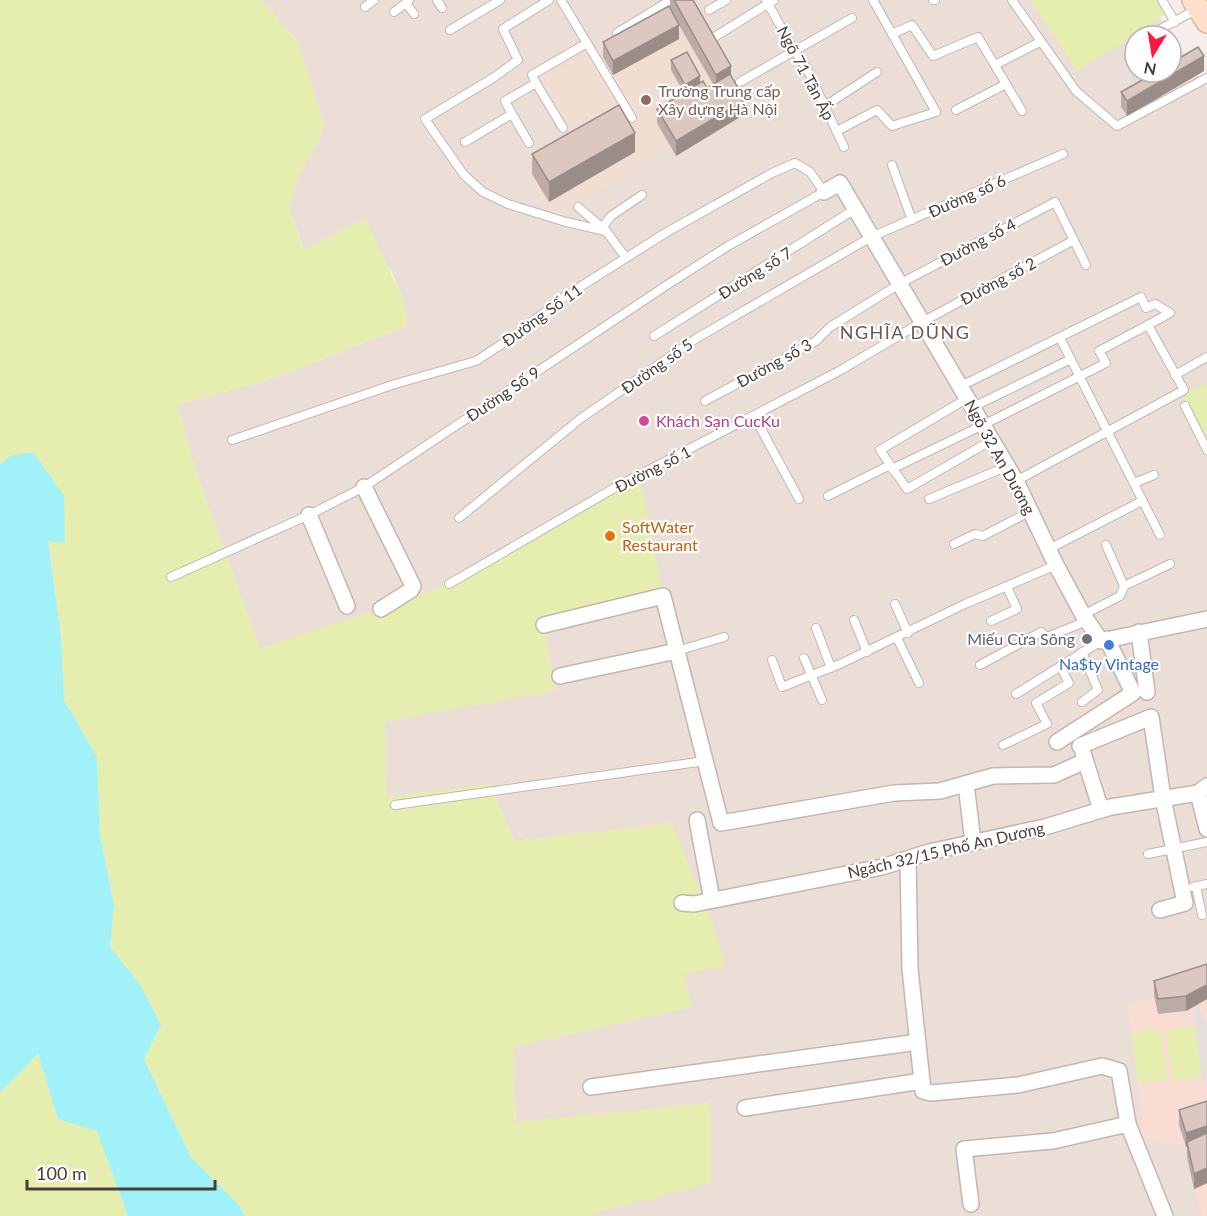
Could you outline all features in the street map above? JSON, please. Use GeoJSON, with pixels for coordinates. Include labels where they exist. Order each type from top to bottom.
{"type":"FeatureCollection","features":[{"type":"Feature","properties":{"kind":"street","name":"Ngõ 32 An Dương"},"geometry":{"type":"LineString","coordinates":[[824,192],[840,183],[1008,466],[1056,565],[1085,618],[1104,640],[1128,682],[1132,693],[1080,746]]}},
{"type":"Feature","properties":{"kind":"street"},"geometry":{"type":"LineString","coordinates":[[364,487],[413,586],[411,590],[381,609]]}},
{"type":"Feature","properties":{"kind":"street"},"geometry":{"type":"LineString","coordinates":[[309,515],[347,606]]}},
{"type":"Feature","properties":{"kind":"street"},"geometry":{"type":"LineString","coordinates":[[544,625],[663,596],[721,823],[894,793],[940,791],[993,776],[1054,775],[1080,746],[1151,717],[1163,798],[1174,849],[1189,887],[1185,903],[1160,910]]}},
{"type":"Feature","properties":{"kind":"street"},"geometry":{"type":"LineString","coordinates":[[1104,640],[1207,619]]}},
{"type":"Feature","properties":{"kind":"street"},"geometry":{"type":"LineString","coordinates":[[1139,632],[1147,692]]}},
{"type":"Feature","properties":{"kind":"street"},"geometry":{"type":"LineString","coordinates":[[560,676],[677,651]]}},
{"type":"Feature","properties":{"kind":"street"},"geometry":{"type":"LineString","coordinates":[[1057,742],[1080,746]]}},
{"type":"Feature","properties":{"kind":"street"},"geometry":{"type":"LineString","coordinates":[[1080,746],[1101,810]]}},
{"type":"Feature","properties":{"kind":"street"},"geometry":{"type":"LineString","coordinates":[[966,784],[973,842]]}},
{"type":"Feature","properties":{"kind":"street"},"geometry":{"type":"LineString","coordinates":[[1203,789],[1207,830]]}},
{"type":"Feature","properties":{"kind":"street","name":"Ngách 32/15 Phố An Dương"},"geometry":{"type":"LineString","coordinates":[[682,903],[694,904],[882,867],[929,852],[1045,827],[1101,810],[1203,789]]}},
{"type":"Feature","properties":{"kind":"street"},"geometry":{"type":"LineString","coordinates":[[698,819],[712,900]]}},
{"type":"Feature","properties":{"kind":"street"},"geometry":{"type":"LineString","coordinates":[[908,859],[909,969],[923,1091],[931,1093],[1018,1085],[1102,1066],[1119,1071],[1128,1124],[1165,1216]]}},
{"type":"Feature","properties":{"kind":"street"},"geometry":{"type":"LineString","coordinates":[[591,1087],[918,1042]]}},
{"type":"Feature","properties":{"kind":"street"},"geometry":{"type":"LineString","coordinates":[[745,1108],[922,1081]]}},
{"type":"Feature","properties":{"kind":"street"},"geometry":{"type":"LineString","coordinates":[[971,1204],[964,1149],[1053,1141],[1128,1124]]}},
{"type":"Feature","properties":{"kind":"lane"},"geometry":{"type":"LineString","coordinates":[[365,7],[374,0]]}},
{"type":"Feature","properties":{"kind":"lane"},"geometry":{"type":"LineString","coordinates":[[437,0],[442,8]]}},
{"type":"Feature","properties":{"kind":"lane"},"geometry":{"type":"LineString","coordinates":[[450,30],[500,0]]}},
{"type":"Feature","properties":{"kind":"lane"},"geometry":{"type":"LineString","coordinates":[[549,0],[503,29],[518,60],[425,119],[464,175],[483,192],[508,204],[566,222],[604,230]]}},
{"type":"Feature","properties":{"kind":"lane"},"geometry":{"type":"LineString","coordinates":[[561,0],[632,118]]}},
{"type":"Feature","properties":{"kind":"lane"},"geometry":{"type":"LineString","coordinates":[[616,33],[671,0]]}},
{"type":"Feature","properties":{"kind":"lane"},"geometry":{"type":"LineString","coordinates":[[709,10],[726,0]]}},
{"type":"Feature","properties":{"kind":"lane"},"geometry":{"type":"LineString","coordinates":[[837,131],[877,110],[892,126],[936,112],[873,0]]}},
{"type":"Feature","properties":{"kind":"lane"},"geometry":{"type":"LineString","coordinates":[[1012,0],[1076,91],[1118,126],[1207,78]]}},
{"type":"Feature","properties":{"kind":"lane"},"geometry":{"type":"LineString","coordinates":[[1162,0],[1175,22]]}},
{"type":"Feature","properties":{"kind":"lane"},"geometry":{"type":"LineString","coordinates":[[394,12],[407,1],[414,14]]}},
{"type":"Feature","properties":{"kind":"lane"},"geometry":{"type":"LineString","coordinates":[[717,36],[769,1]]}},
{"type":"Feature","properties":{"kind":"lane","name":"Ngõ 71 Tân Ấp"},"geometry":{"type":"LineString","coordinates":[[769,1],[795,52],[806,67],[844,147]]}},
{"type":"Feature","properties":{"kind":"lane"},"geometry":{"type":"LineString","coordinates":[[1171,24],[1200,10]]}},
{"type":"Feature","properties":{"kind":"lane"},"geometry":{"type":"LineString","coordinates":[[740,82],[852,18]]}},
{"type":"Feature","properties":{"kind":"lane"},"geometry":{"type":"LineString","coordinates":[[892,34],[912,26],[933,56],[978,37],[1022,111]]}},
{"type":"Feature","properties":{"kind":"lane"},"geometry":{"type":"LineString","coordinates":[[995,65],[1040,42]]}},
{"type":"Feature","properties":{"kind":"lane"},"geometry":{"type":"LineString","coordinates":[[563,128],[532,75],[589,47]]}},
{"type":"Feature","properties":{"kind":"lane"},"geometry":{"type":"LineString","coordinates":[[825,106],[877,72]]}},
{"type":"Feature","properties":{"kind":"lane"},"geometry":{"type":"LineString","coordinates":[[529,143],[505,101],[536,83]]}},
{"type":"Feature","properties":{"kind":"lane"},"geometry":{"type":"LineString","coordinates":[[956,110],[1006,84]]}},
{"type":"Feature","properties":{"kind":"lane"},"geometry":{"type":"LineString","coordinates":[[465,142],[512,114]]}},
{"type":"Feature","properties":{"kind":"lane","name":"Đường số 6"},"geometry":{"type":"LineString","coordinates":[[871,237],[1063,154]]}},
{"type":"Feature","properties":{"kind":"lane","name":"Đường Số 11"},"geometry":{"type":"LineString","coordinates":[[232,440],[395,384],[476,361],[518,334],[564,297],[667,232],[763,178],[795,163],[810,172],[824,192]]}},
{"type":"Feature","properties":{"kind":"lane"},"geometry":{"type":"LineString","coordinates":[[892,165],[912,220]]}},
{"type":"Feature","properties":{"kind":"lane","name":"Đường Số 9"},"geometry":{"type":"LineString","coordinates":[[171,577],[309,515],[364,487],[667,285],[728,246],[824,192]]}},
{"type":"Feature","properties":{"kind":"lane"},"geometry":{"type":"LineString","coordinates":[[604,230],[611,216],[642,195]]}},
{"type":"Feature","properties":{"kind":"lane","name":"Đường số 4"},"geometry":{"type":"LineString","coordinates":[[901,283],[1055,202],[1074,240]]}},
{"type":"Feature","properties":{"kind":"lane"},"geometry":{"type":"LineString","coordinates":[[578,207],[604,230],[626,258]]}},
{"type":"Feature","properties":{"kind":"lane","name":"Đường số 7"},"geometry":{"type":"LineString","coordinates":[[654,336],[855,209]]}},
{"type":"Feature","properties":{"kind":"lane","name":"Đường số 5"},"geometry":{"type":"LineString","coordinates":[[459,518],[580,418],[697,338],[871,237]]}},
{"type":"Feature","properties":{"kind":"lane"},"geometry":{"type":"LineString","coordinates":[[1074,240],[1086,265]]}},
{"type":"Feature","properties":{"kind":"lane","name":"Đường số 2"},"geometry":{"type":"LineString","coordinates":[[922,322],[1074,240]]}},
{"type":"Feature","properties":{"kind":"lane","name":"Đường số 3"},"geometry":{"type":"LineString","coordinates":[[705,401],[816,341],[830,327],[901,283]]}},
{"type":"Feature","properties":{"kind":"lane"},"geometry":{"type":"LineString","coordinates":[[828,496],[891,467],[983,426],[1106,363],[1099,351],[1170,313],[1155,304],[1146,308],[1141,297],[1060,338],[880,450],[891,467],[907,489],[992,440]]}},
{"type":"Feature","properties":{"kind":"lane","name":"Đường số 1"},"geometry":{"type":"LineString","coordinates":[[449,584],[616,487],[841,370],[922,322]]}},
{"type":"Feature","properties":{"kind":"lane"},"geometry":{"type":"LineString","coordinates":[[1016,481],[1184,390],[1148,325]]}},
{"type":"Feature","properties":{"kind":"lane"},"geometry":{"type":"LineString","coordinates":[[1060,338],[1160,534]]}},
{"type":"Feature","properties":{"kind":"lane"},"geometry":{"type":"LineString","coordinates":[[1175,375],[1207,357]]}},
{"type":"Feature","properties":{"kind":"lane"},"geometry":{"type":"LineString","coordinates":[[967,397],[1071,359]]}},
{"type":"Feature","properties":{"kind":"lane"},"geometry":{"type":"LineString","coordinates":[[1185,406],[1207,450]]}},
{"type":"Feature","properties":{"kind":"lane"},"geometry":{"type":"LineString","coordinates":[[754,416],[799,499]]}},
{"type":"Feature","properties":{"kind":"lane"},"geometry":{"type":"LineString","coordinates":[[929,499],[1008,466]]}},
{"type":"Feature","properties":{"kind":"lane"},"geometry":{"type":"LineString","coordinates":[[1134,483],[1154,474]]}},
{"type":"Feature","properties":{"kind":"lane"},"geometry":{"type":"LineString","coordinates":[[1048,549],[1142,501]]}},
{"type":"Feature","properties":{"kind":"lane"},"geometry":{"type":"LineString","coordinates":[[954,544],[975,534],[983,536],[1031,511]]}},
{"type":"Feature","properties":{"kind":"lane"},"geometry":{"type":"LineString","coordinates":[[1106,545],[1125,586]]}},
{"type":"Feature","properties":{"kind":"lane"},"geometry":{"type":"LineString","coordinates":[[980,665],[1041,632],[1047,637],[1085,618],[1120,596],[1125,586],[1170,564]]}},
{"type":"Feature","properties":{"kind":"lane"},"geometry":{"type":"LineString","coordinates":[[772,660],[783,687],[867,652],[965,604],[1056,565]]}},
{"type":"Feature","properties":{"kind":"lane"},"geometry":{"type":"LineString","coordinates":[[991,621],[1017,609],[1007,586]]}},
{"type":"Feature","properties":{"kind":"lane"},"geometry":{"type":"LineString","coordinates":[[895,604],[908,633]]}},
{"type":"Feature","properties":{"kind":"lane"},"geometry":{"type":"LineString","coordinates":[[854,620],[867,652]]}},
{"type":"Feature","properties":{"kind":"lane"},"geometry":{"type":"LineString","coordinates":[[816,628],[831,668]]}},
{"type":"Feature","properties":{"kind":"lane"},"geometry":{"type":"LineString","coordinates":[[677,651],[724,637]]}},
{"type":"Feature","properties":{"kind":"lane"},"geometry":{"type":"LineString","coordinates":[[897,638],[919,684]]}},
{"type":"Feature","properties":{"kind":"lane"},"geometry":{"type":"LineString","coordinates":[[1016,694],[1104,640]]}},
{"type":"Feature","properties":{"kind":"lane"},"geometry":{"type":"LineString","coordinates":[[1082,702],[1098,690],[1083,652]]}},
{"type":"Feature","properties":{"kind":"lane"},"geometry":{"type":"LineString","coordinates":[[804,658],[822,700]]}},
{"type":"Feature","properties":{"kind":"lane"},"geometry":{"type":"LineString","coordinates":[[1003,745],[1047,724],[1036,703],[1070,683],[1060,666]]}},
{"type":"Feature","properties":{"kind":"lane"},"geometry":{"type":"LineString","coordinates":[[394,805],[705,761]]}},
{"type":"Feature","properties":{"kind":"lane"},"geometry":{"type":"LineString","coordinates":[[1148,854],[1207,842]]}},
{"type":"Feature","properties":{"kind":"lane"},"geometry":{"type":"LineString","coordinates":[[1202,915],[1189,887],[1207,884]]}},
{"type":"Feature","properties":{"kind":"shaded area"},"geometry":{"type":"Polygon","coordinates":[[[261,0],[1148,0],[1164,24],[1123,24],[1123,84],[1183,84],[1183,53],[1207,89],[1207,1216],[576,1216],[709,1103],[516,1123],[513,1047],[691,1007],[684,974],[672,823],[514,841],[490,785],[387,797],[385,721],[554,690],[544,625],[449,584],[260,649],[197,475],[177,405],[274,378],[407,326],[403,299],[391,270],[305,251],[289,209],[298,178],[325,126],[298,42],[261,0]]]}},
{"type":"Feature","properties":{"kind":"shaded area","name":"Trường Trung cấp Xây dựng Hà Nội"},"geometry":{"type":"Polygon","coordinates":[[[678,0],[688,0],[735,82],[729,86],[749,115],[675,159],[668,148],[553,220],[527,173],[579,141],[541,80],[678,0]]]}},
{"type":"Feature","properties":{"kind":"shaded area"},"geometry":{"type":"Polygon","coordinates":[[[1207,979],[1207,1216],[1202,1216],[1186,1147],[1140,1137],[1142,1115],[1127,1005],[1207,979]]]}},
{"type":"Feature","properties":{"kind":"shaded area"},"geometry":{"type":"Polygon","coordinates":[[[1198,1005],[1207,1026],[1206,1084],[1202,1077],[1195,1026],[1194,1007],[1198,1005]]]}},
{"type":"Feature","properties":{"kind":"green space"},"geometry":{"type":"Polygon","coordinates":[[[0,0],[261,0],[298,42],[325,126],[298,178],[289,209],[304,250],[365,218],[403,299],[407,326],[274,378],[177,405],[197,475],[260,648],[381,609],[449,584],[639,475],[662,591],[544,625],[555,691],[385,721],[387,797],[490,784],[514,841],[672,823],[712,922],[725,966],[684,974],[691,1007],[513,1047],[516,1122],[710,1103],[711,1183],[583,1216],[245,1216],[238,1204],[191,1157],[144,1059],[141,986],[110,947],[114,905],[100,835],[97,757],[64,700],[61,637],[48,540],[65,542],[10,456],[0,465],[0,0]]]}},
{"type":"Feature","properties":{"kind":"green space"},"geometry":{"type":"Polygon","coordinates":[[[1031,0],[1157,0],[1166,14],[1150,24],[1123,24],[1123,42],[1077,71],[1031,0]]]}},
{"type":"Feature","properties":{"kind":"green space"},"geometry":{"type":"Polygon","coordinates":[[[1207,384],[1207,452],[1182,394],[1207,384]]]}},
{"type":"Feature","properties":{"kind":"green space"},"geometry":{"type":"Polygon","coordinates":[[[1195,1025],[1202,1077],[1173,1081],[1165,1030],[1195,1025]]]}},
{"type":"Feature","properties":{"kind":"green space"},"geometry":{"type":"Polygon","coordinates":[[[1160,1029],[1167,1080],[1138,1083],[1131,1033],[1160,1029]]]}},
{"type":"Feature","properties":{"kind":"green space"},"geometry":{"type":"Polygon","coordinates":[[[38,1054],[58,1119],[97,1130],[128,1216],[0,1216],[0,1092],[38,1054]]]}},
{"type":"Feature","properties":{"kind":"water"},"geometry":{"type":"Polygon","coordinates":[[[33,452],[64,496],[65,543],[48,541],[61,637],[64,700],[97,757],[100,835],[114,905],[110,947],[141,986],[161,1025],[144,1059],[191,1157],[238,1204],[245,1216],[128,1216],[97,1131],[58,1119],[38,1054],[0,1092],[0,465],[10,456],[33,452]]]}},
{"type":"Feature","properties":{"kind":"building"},"geometry":{"type":"Polygon","coordinates":[[[674,0],[693,0],[731,66],[716,75],[674,0]]]}},
{"type":"Feature","properties":{"kind":"building"},"geometry":{"type":"Polygon","coordinates":[[[669,6],[679,25],[613,61],[603,42],[669,6]]]}},
{"type":"Feature","properties":{"kind":"building"},"geometry":{"type":"Polygon","coordinates":[[[1198,47],[1204,56],[1183,68],[1183,56],[1198,47]]]}},
{"type":"Feature","properties":{"kind":"building"},"geometry":{"type":"Polygon","coordinates":[[[687,52],[700,76],[685,85],[671,60],[687,52]]]}},
{"type":"Feature","properties":{"kind":"building"},"geometry":{"type":"Polygon","coordinates":[[[730,74],[745,100],[676,141],[657,109],[703,81],[707,88],[730,74]]]}},
{"type":"Feature","properties":{"kind":"building"},"geometry":{"type":"Polygon","coordinates":[[[1135,84],[1156,84],[1127,101],[1121,92],[1135,84]]]}},
{"type":"Feature","properties":{"kind":"building"},"geometry":{"type":"Polygon","coordinates":[[[619,105],[635,133],[549,182],[532,154],[619,105]]]}},
{"type":"Feature","properties":{"kind":"building"},"geometry":{"type":"Polygon","coordinates":[[[1207,964],[1207,985],[1186,996],[1158,999],[1154,981],[1207,964]]]}},
{"type":"Feature","properties":{"kind":"building"},"geometry":{"type":"Polygon","coordinates":[[[1207,1101],[1207,1126],[1186,1133],[1179,1110],[1207,1101]]]}},
{"type":"Feature","properties":{"kind":"building"},"geometry":{"type":"Polygon","coordinates":[[[1207,1133],[1207,1168],[1194,1174],[1187,1142],[1207,1133]]]}},
{"type":"Feature","properties":{"kind":"place","name":"Trường Trung cấp Xây dựng Hà Nội"},"geometry":{"type":"Point","coordinates":[646,100]}},
{"type":"Feature","properties":{"kind":"place","name":"Khách Sạn CucKu"},"geometry":{"type":"Point","coordinates":[644,421]}},
{"type":"Feature","properties":{"kind":"place","name":"SoftWater Restaurant"},"geometry":{"type":"Point","coordinates":[610,536]}},
{"type":"Feature","properties":{"kind":"place","name":"Miếu Cửa Sông"},"geometry":{"type":"Point","coordinates":[1087,639]}},
{"type":"Feature","properties":{"kind":"place","name":"Na$ty Vintage"},"geometry":{"type":"Point","coordinates":[1109,645]}},
{"type":"Feature","properties":{"kind":"district","name":"NGHĨA DŨNG"},"geometry":{"type":"Point","coordinates":[905,333]}}]}
